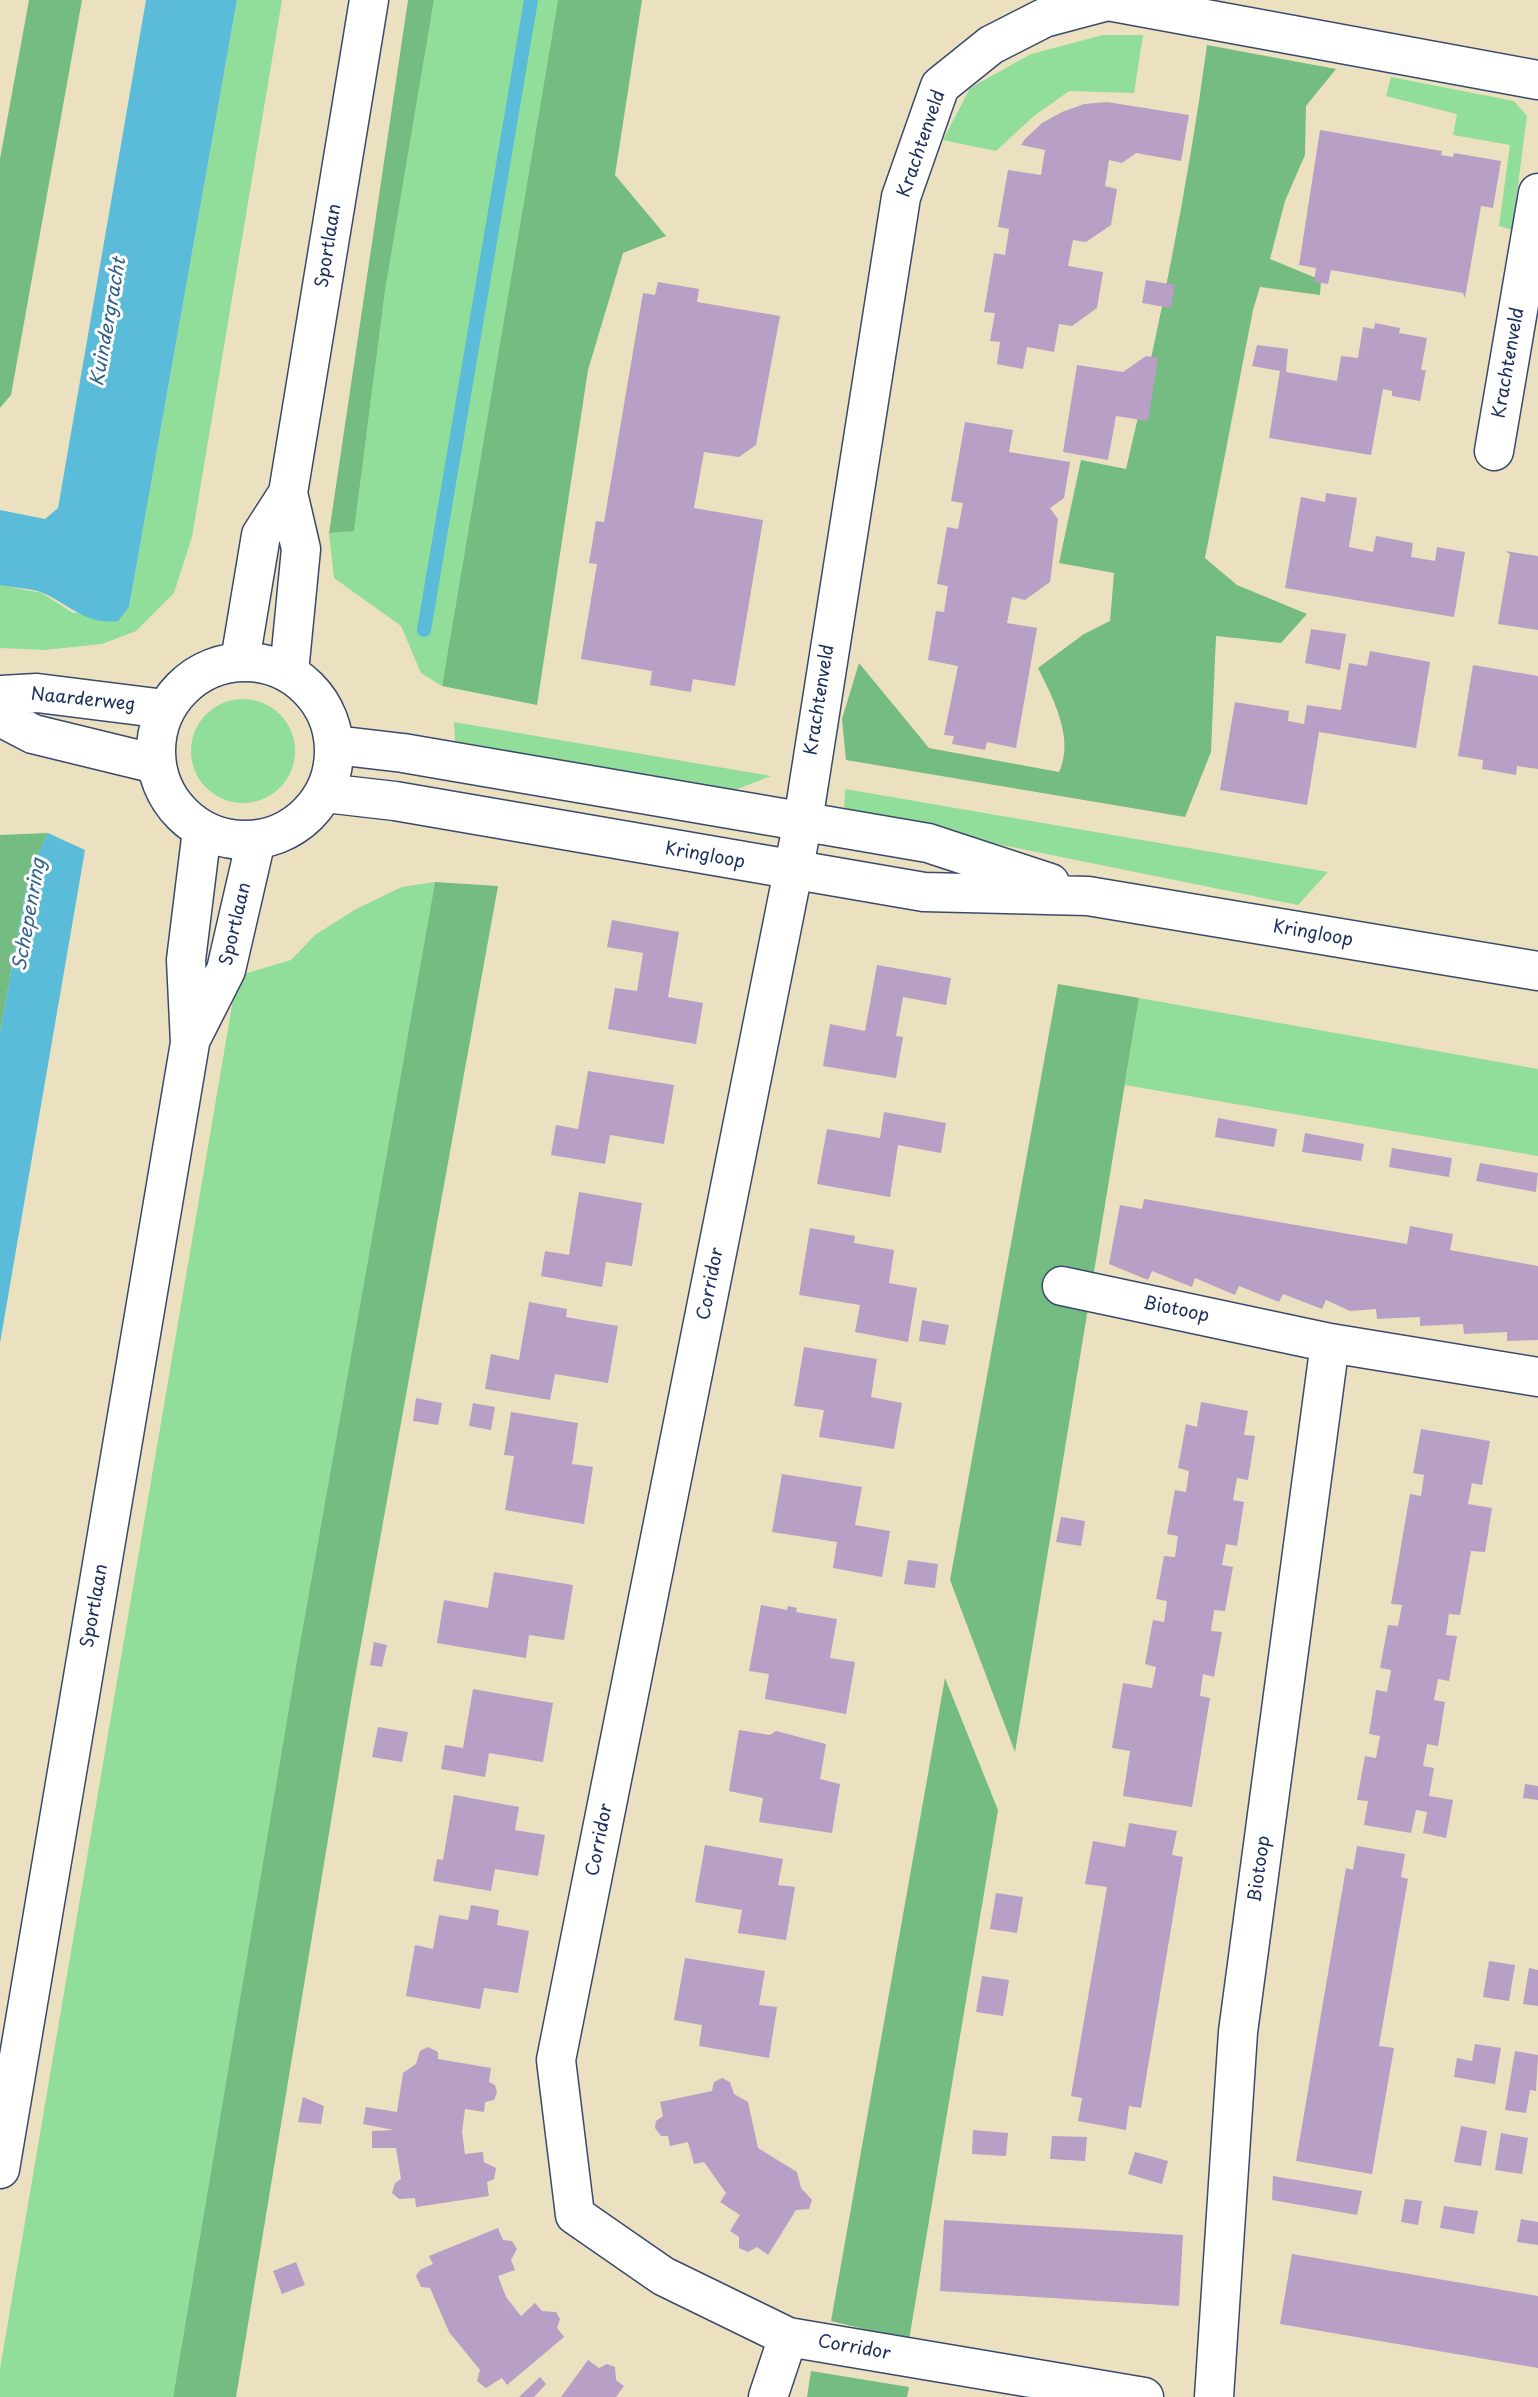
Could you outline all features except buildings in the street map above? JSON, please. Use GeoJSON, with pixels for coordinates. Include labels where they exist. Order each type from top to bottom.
{"type":"FeatureCollection","features":[{"type":"Feature","properties":{"kind":"street","name":"Sportlaan"},"geometry":{"type":"LineString","coordinates":[[289,672],[301,549],[288,493],[369,0]]}},
{"type":"Feature","properties":{"kind":"street","name":"Krachtenveld"},"geometry":{"type":"LineString","coordinates":[[793,872],[901,198],[940,86],[991,45],[1044,18],[1108,1],[1538,80]]}},
{"type":"Feature","properties":{"kind":"street","name":"Krachtenveld"},"geometry":{"type":"LineString","coordinates":[[1494,451],[1538,193]]}},
{"type":"Feature","properties":{"kind":"street","name":"Sportlaan"},"geometry":{"type":"LineString","coordinates":[[240,661],[261,536],[288,493]]}},
{"type":"Feature","properties":{"kind":"street"},"geometry":{"type":"LineString","coordinates":[[240,661],[265,663],[289,672],[312,691],[323,707],[335,745],[333,769],[325,793],[308,815],[283,833],[256,840],[228,839],[202,830],[180,813],[164,791],[156,764],[156,736],[165,709],[184,685],[210,668],[240,661]]}},
{"type":"Feature","properties":{"kind":"street","name":"Naarderweg"},"geometry":{"type":"LineString","coordinates":[[0,695],[37,693],[165,709]]}},
{"type":"Feature","properties":{"kind":"street","name":"Naarderweg"},"geometry":{"type":"LineString","coordinates":[[0,717],[33,734],[156,764]]}},
{"type":"Feature","properties":{"kind":"street","name":"Kringloop"},"geometry":{"type":"LineString","coordinates":[[335,745],[928,843],[1088,896]]}},
{"type":"Feature","properties":{"kind":"street","name":"Kringloop"},"geometry":{"type":"LineString","coordinates":[[325,793],[423,806],[793,872],[924,892],[1088,896],[1538,971]]}},
{"type":"Feature","properties":{"kind":"street","name":"Sportlaan"},"geometry":{"type":"LineString","coordinates":[[0,2169],[190,1043],[186,960],[202,830]]}},
{"type":"Feature","properties":{"kind":"street","name":"Sportlaan"},"geometry":{"type":"LineString","coordinates":[[190,1043],[226,970],[256,840]]}},
{"type":"Feature","properties":{"kind":"street","name":"Corridor"},"geometry":{"type":"LineString","coordinates":[[793,872],[556,2060],[575,2215],[663,2276],[788,2337],[1144,2397]]}},
{"type":"Feature","properties":{"kind":"street","name":"Biotoop"},"geometry":{"type":"LineString","coordinates":[[1062,1286],[1330,1343],[1538,1377]]}},
{"type":"Feature","properties":{"kind":"street","name":"Biotoop"},"geometry":{"type":"LineString","coordinates":[[1214,2397],[1238,2032],[1330,1343]]}},
{"type":"Feature","properties":{"kind":"street"},"geometry":{"type":"LineString","coordinates":[[768,2397],[788,2337]]}},
{"type":"Feature","properties":{"kind":"green space"},"geometry":{"type":"Polygon","coordinates":[[[29,0],[82,0],[11,395],[0,408],[0,159],[29,0]]]}},
{"type":"Feature","properties":{"kind":"green space"},"geometry":{"type":"Polygon","coordinates":[[[237,0],[282,0],[192,537],[174,593],[136,631],[102,644],[44,650],[0,648],[0,585],[42,593],[73,613],[129,607],[237,0]]]}},
{"type":"Feature","properties":{"kind":"green space"},"geometry":{"type":"Polygon","coordinates":[[[408,0],[434,0],[385,291],[354,531],[329,533],[408,0]]]}},
{"type":"Feature","properties":{"kind":"green space"},"geometry":{"type":"Polygon","coordinates":[[[434,0],[558,0],[442,686],[421,673],[401,626],[334,578],[329,533],[354,530],[385,291],[434,0]]]}},
{"type":"Feature","properties":{"kind":"green space"},"geometry":{"type":"Polygon","coordinates":[[[558,0],[642,0],[615,175],[666,236],[623,253],[588,370],[537,705],[442,686],[558,0]]]}},
{"type":"Feature","properties":{"kind":"green space"},"geometry":{"type":"Polygon","coordinates":[[[1103,35],[1143,35],[1134,93],[1069,91],[1034,116],[996,151],[943,140],[970,88],[1031,54],[1103,35]]]}},
{"type":"Feature","properties":{"kind":"green space"},"geometry":{"type":"Polygon","coordinates":[[[1207,45],[1336,69],[1306,106],[1305,155],[1285,201],[1270,259],[1321,280],[1320,295],[1260,287],[1253,310],[1205,558],[1237,585],[1307,614],[1281,643],[1216,636],[1211,752],[1185,817],[846,760],[842,719],[859,663],[929,748],[1059,772],[1065,746],[1063,733],[1055,705],[1038,668],[1084,634],[1110,621],[1114,573],[1059,563],[1081,460],[1126,469],[1172,258],[1207,45]]]}},
{"type":"Feature","properties":{"kind":"green space"},"geometry":{"type":"Polygon","coordinates":[[[1391,77],[1514,101],[1527,116],[1512,230],[1499,226],[1510,145],[1453,135],[1457,114],[1386,96],[1391,77]]]}},
{"type":"Feature","properties":{"kind":"green space"},"geometry":{"type":"Polygon","coordinates":[[[243,699],[263,703],[286,722],[291,731],[295,751],[291,771],[272,794],[263,799],[243,803],[223,799],[200,780],[195,771],[191,751],[195,731],[214,708],[223,703],[243,699]]]}},
{"type":"Feature","properties":{"kind":"green space"},"geometry":{"type":"Polygon","coordinates":[[[454,722],[771,776],[727,793],[455,741],[454,722]]]}},
{"type":"Feature","properties":{"kind":"green space"},"geometry":{"type":"Polygon","coordinates":[[[845,789],[1328,872],[1298,905],[844,813],[845,789]]]}},
{"type":"Feature","properties":{"kind":"green space"},"geometry":{"type":"Polygon","coordinates":[[[48,833],[29,873],[0,1033],[0,835],[48,833]]]}},
{"type":"Feature","properties":{"kind":"green space"},"geometry":{"type":"Polygon","coordinates":[[[435,882],[297,1660],[173,2397],[0,2397],[0,2369],[237,976],[291,960],[315,935],[356,909],[402,887],[435,882]]]}},
{"type":"Feature","properties":{"kind":"green space"},"geometry":{"type":"Polygon","coordinates":[[[435,882],[498,886],[352,1694],[236,2397],[173,2397],[297,1660],[435,882]]]}},
{"type":"Feature","properties":{"kind":"green space"},"geometry":{"type":"Polygon","coordinates":[[[1058,984],[1139,998],[1015,1752],[950,1580],[1058,984]]]}},
{"type":"Feature","properties":{"kind":"green space"},"geometry":{"type":"Polygon","coordinates":[[[1139,998],[1538,1069],[1538,1156],[1125,1085],[1139,998]]]}},
{"type":"Feature","properties":{"kind":"green space"},"geometry":{"type":"Polygon","coordinates":[[[945,1678],[998,1810],[909,2340],[831,2321],[945,1678]]]}},
{"type":"Feature","properties":{"kind":"green space"},"geometry":{"type":"Polygon","coordinates":[[[811,2371],[909,2387],[907,2397],[807,2397],[811,2371]]]}},
{"type":"Feature","properties":{"kind":"water","name":"Kuindergracht"},"geometry":{"type":"Polygon","coordinates":[[[146,0],[237,0],[129,607],[118,621],[107,621],[87,617],[38,591],[0,585],[0,510],[45,519],[58,508],[146,0]]]}},
{"type":"Feature","properties":{"kind":"water","name":"Schepenring"},"geometry":{"type":"Polygon","coordinates":[[[48,833],[85,850],[0,1343],[0,1033],[29,873],[48,833]]]}},
{"type":"Feature","properties":{"kind":"waterway"},"geometry":{"type":"LineString","coordinates":[[424,630],[531,0]]}}]}
